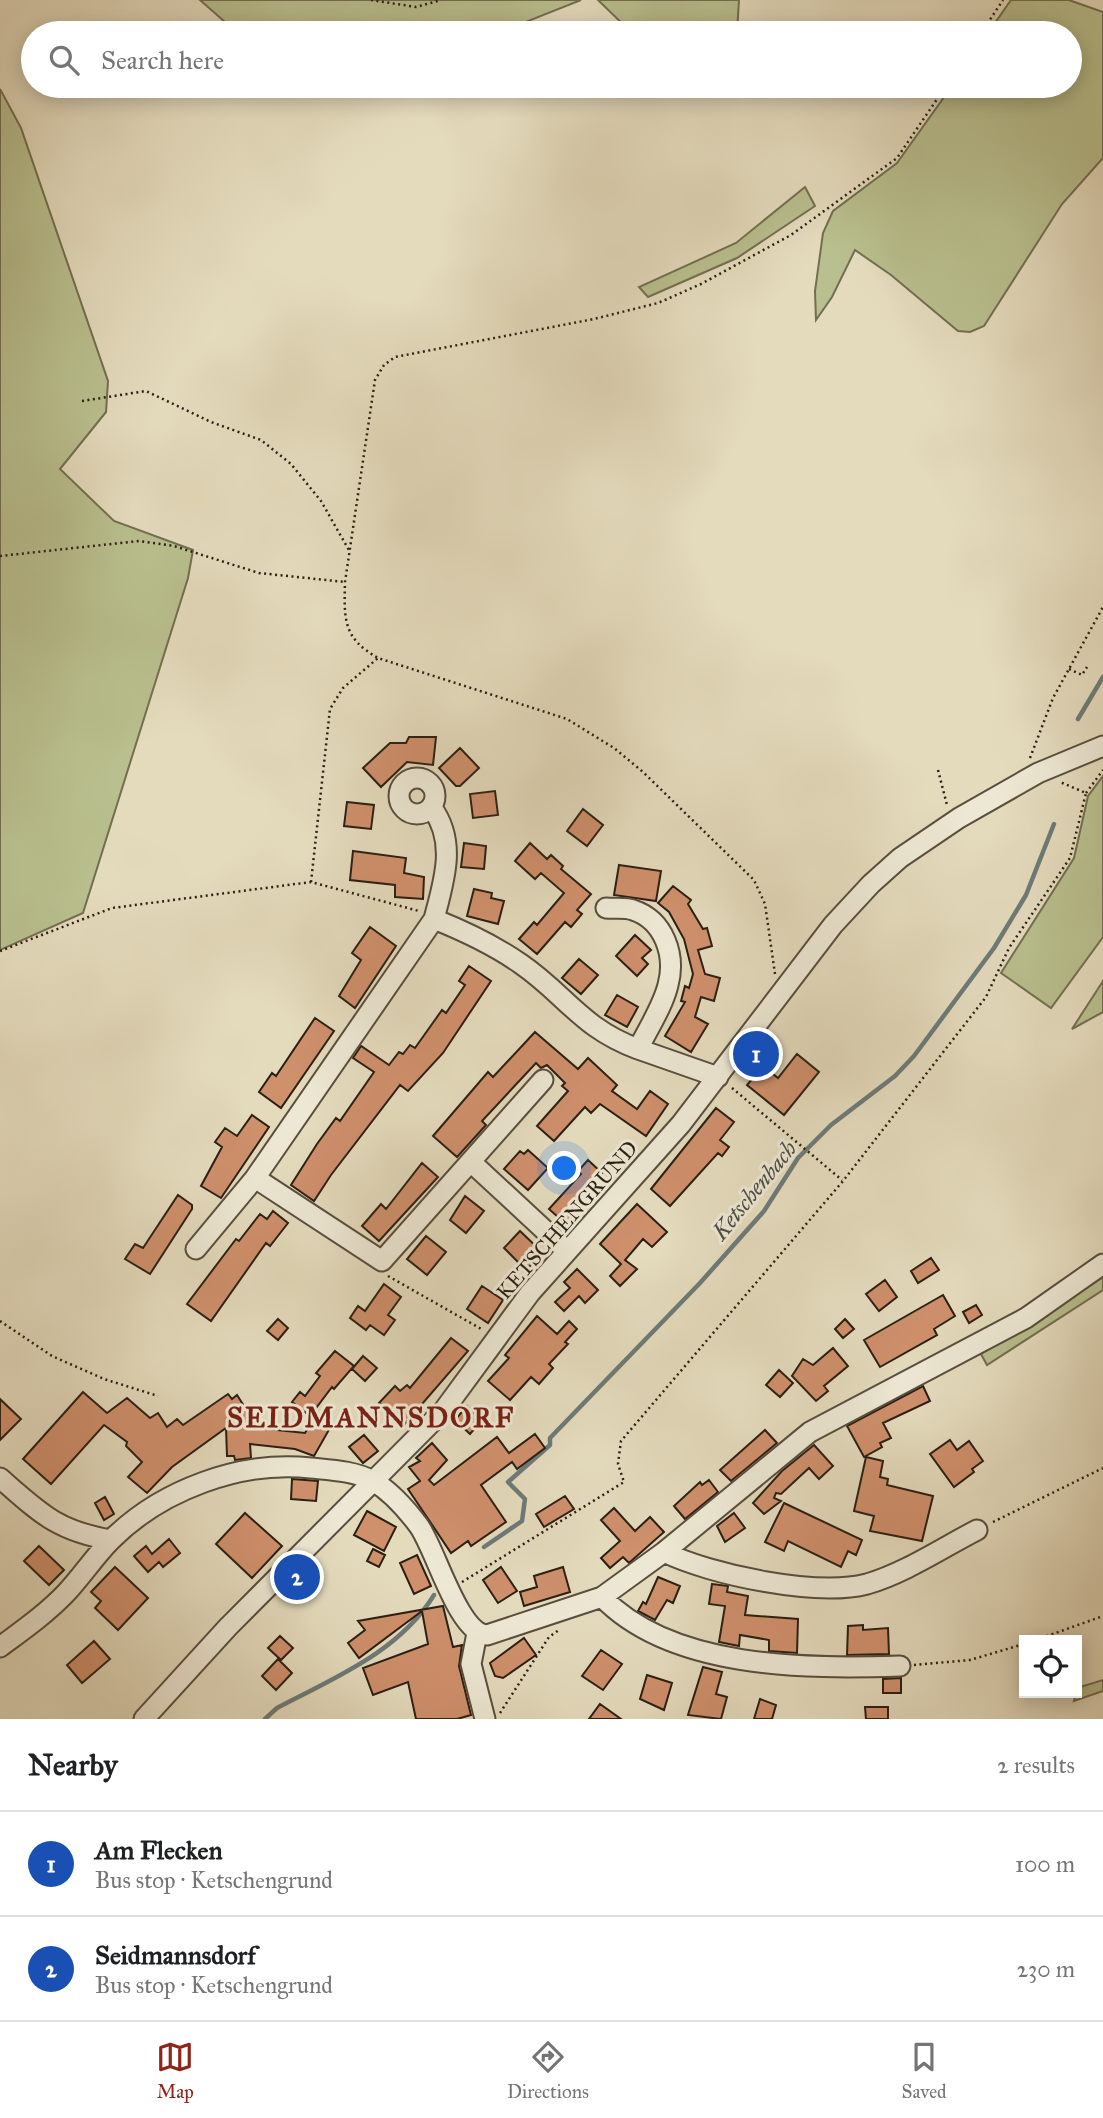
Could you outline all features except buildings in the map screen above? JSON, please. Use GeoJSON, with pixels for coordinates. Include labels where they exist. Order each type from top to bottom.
{"type":"FeatureCollection","features":[{"type":"Feature","properties":{"kind":"street","name":"KETSCHENGRUND"},"geometry":{"type":"LineString","coordinates":[[144,1719],[228,1627],[444,1410],[499,1339],[530,1293],[681,1124],[777,994],[833,925],[871,884],[900,858],[1002,793],[1038,773],[1103,746]]}},
{"type":"Feature","properties":{"kind":"street"},"geometry":{"type":"LineString","coordinates":[[196,1249],[254,1178],[434,919],[448,853],[446,834],[432,807]]}},
{"type":"Feature","properties":{"kind":"street"},"geometry":{"type":"LineString","coordinates":[[606,908],[632,909],[652,919],[665,937],[671,962],[668,986],[638,1049]]}},
{"type":"Feature","properties":{"kind":"street"},"geometry":{"type":"LineString","coordinates":[[434,919],[465,931],[522,964],[589,1025],[613,1040],[718,1077]]}},
{"type":"Feature","properties":{"kind":"street"},"geometry":{"type":"LineString","coordinates":[[254,1178],[382,1261],[544,1080]]}},
{"type":"Feature","properties":{"kind":"street"},"geometry":{"type":"LineString","coordinates":[[471,1162],[567,1251]]}},
{"type":"Feature","properties":{"kind":"street"},"geometry":{"type":"LineString","coordinates":[[0,1647],[64,1595],[111,1540],[140,1516],[172,1497],[225,1475],[257,1468],[306,1467],[342,1471],[373,1481],[399,1503],[419,1527],[463,1618],[477,1633],[496,1632],[602,1597],[664,1552],[810,1432],[1026,1318],[1103,1264]]}},
{"type":"Feature","properties":{"kind":"street"},"geometry":{"type":"LineString","coordinates":[[0,1478],[41,1514],[66,1530],[111,1540]]}},
{"type":"Feature","properties":{"kind":"street"},"geometry":{"type":"LineString","coordinates":[[664,1552],[706,1569],[842,1589],[894,1573],[977,1530]]}},
{"type":"Feature","properties":{"kind":"street"},"geometry":{"type":"LineString","coordinates":[[602,1597],[619,1614],[641,1629],[697,1648],[762,1662],[820,1668],[900,1666]]}},
{"type":"Feature","properties":{"kind":"street"},"geometry":{"type":"LineString","coordinates":[[477,1633],[471,1664],[485,1719]]}},
{"type":"Feature","properties":{"kind":"path"},"geometry":{"type":"LineString","coordinates":[[371,0],[416,7],[441,0]]}},
{"type":"Feature","properties":{"kind":"path"},"geometry":{"type":"LineString","coordinates":[[989,21],[1003,0]]}},
{"type":"Feature","properties":{"kind":"path"},"geometry":{"type":"LineString","coordinates":[[777,994],[765,904],[754,880],[614,748],[567,719],[378,657],[360,647],[350,634],[344,617],[345,582],[375,380],[384,365],[395,357],[607,316],[658,303],[701,284],[791,235],[897,158],[938,98]]}},
{"type":"Feature","properties":{"kind":"path"},"geometry":{"type":"LineString","coordinates":[[82,401],[146,391],[211,422],[261,440],[290,464],[321,501],[349,552]]}},
{"type":"Feature","properties":{"kind":"path"},"geometry":{"type":"LineString","coordinates":[[0,556],[139,541],[174,546],[259,573],[345,582]]}},
{"type":"Feature","properties":{"kind":"path"},"geometry":{"type":"LineString","coordinates":[[1086,793],[1038,773],[1030,758],[1033,744],[1068,668],[1103,607]]}},
{"type":"Feature","properties":{"kind":"path"},"geometry":{"type":"LineString","coordinates":[[311,882],[330,709],[343,688],[378,657]]}},
{"type":"Feature","properties":{"kind":"path"},"geometry":{"type":"LineString","coordinates":[[1068,668],[1082,675],[1087,667]]}},
{"type":"Feature","properties":{"kind":"path"},"geometry":{"type":"LineString","coordinates":[[939,770],[948,808],[955,821]]}},
{"type":"Feature","properties":{"kind":"path"},"geometry":{"type":"LineString","coordinates":[[450,1589],[624,1482],[618,1464],[621,1441],[843,1181],[986,997],[1010,948],[1070,858],[1086,793],[1103,770]]}},
{"type":"Feature","properties":{"kind":"path"},"geometry":{"type":"LineString","coordinates":[[0,951],[112,908],[311,882],[427,913],[434,919]]}},
{"type":"Feature","properties":{"kind":"path"},"geometry":{"type":"LineString","coordinates":[[718,1077],[843,1181]]}},
{"type":"Feature","properties":{"kind":"path"},"geometry":{"type":"LineString","coordinates":[[382,1261],[385,1275],[499,1339]]}},
{"type":"Feature","properties":{"kind":"path"},"geometry":{"type":"LineString","coordinates":[[0,1321],[52,1356],[104,1379],[158,1396]]}},
{"type":"Feature","properties":{"kind":"path"},"geometry":{"type":"LineString","coordinates":[[977,1530],[1103,1468]]}},
{"type":"Feature","properties":{"kind":"path"},"geometry":{"type":"LineString","coordinates":[[1050,1635],[1103,1616]]}},
{"type":"Feature","properties":{"kind":"path"},"geometry":{"type":"LineString","coordinates":[[497,1719],[549,1637],[560,1629]]}},
{"type":"Feature","properties":{"kind":"path"},"geometry":{"type":"LineString","coordinates":[[900,1666],[970,1660],[1019,1645]]}},
{"type":"Feature","properties":{"kind":"green space"},"geometry":{"type":"Polygon","coordinates":[[[200,0],[581,0],[528,21],[224,21],[200,0]]]}},
{"type":"Feature","properties":{"kind":"green space"},"geometry":{"type":"Polygon","coordinates":[[[598,0],[739,0],[738,21],[620,21],[598,0]]]}},
{"type":"Feature","properties":{"kind":"green space"},"geometry":{"type":"Polygon","coordinates":[[[1011,0],[1069,0],[1103,12],[1103,158],[1062,204],[984,326],[970,332],[958,331],[891,275],[855,250],[832,297],[816,320],[815,291],[823,233],[833,211],[897,163],[943,98],[1082,98],[1082,21],[996,21],[1011,0]]]}},
{"type":"Feature","properties":{"kind":"green space"},"geometry":{"type":"Polygon","coordinates":[[[0,89],[21,128],[108,381],[106,412],[60,469],[114,521],[193,550],[188,578],[83,913],[0,950],[0,89]]]}},
{"type":"Feature","properties":{"kind":"green space"},"geometry":{"type":"Polygon","coordinates":[[[805,187],[815,206],[737,258],[648,297],[639,287],[736,243],[805,187]]]}},
{"type":"Feature","properties":{"kind":"green space"},"geometry":{"type":"Polygon","coordinates":[[[1103,776],[1103,937],[1051,1008],[1001,973],[1074,858],[1088,796],[1103,776]]]}},
{"type":"Feature","properties":{"kind":"green space"},"geometry":{"type":"Polygon","coordinates":[[[1103,981],[1103,1012],[1072,1029],[1103,981]]]}},
{"type":"Feature","properties":{"kind":"green space"},"geometry":{"type":"Polygon","coordinates":[[[1103,1277],[1103,1290],[987,1365],[981,1354],[1103,1277]]]}},
{"type":"Feature","properties":{"kind":"green space"},"geometry":{"type":"Polygon","coordinates":[[[1103,1680],[1103,1691],[1074,1701],[1075,1698],[1082,1698],[1082,1686],[1103,1680]]]}},
{"type":"Feature","properties":{"kind":"waterway","name":"Ketschenbach"},"geometry":{"type":"LineString","coordinates":[[1078,719],[1103,677]]}},
{"type":"Feature","properties":{"kind":"waterway","name":"Ketschenbach"},"geometry":{"type":"LineString","coordinates":[[484,1547],[522,1521],[525,1499],[508,1482],[550,1445],[550,1438],[700,1283],[764,1211],[798,1158],[831,1125],[895,1076],[914,1056],[994,948],[1026,895],[1054,824]]}},
{"type":"Feature","properties":{"kind":"waterway","name":"Ketschenbach"},"geometry":{"type":"LineString","coordinates":[[265,1719],[277,1708],[364,1662],[384,1648],[420,1615],[434,1595]]}},
{"type":"Feature","properties":{"kind":"place","name":"Am Flecken"},"geometry":{"type":"Point","coordinates":[756,1054]}},
{"type":"Feature","properties":{"kind":"place","name":"Seidmannsdorf"},"geometry":{"type":"Point","coordinates":[297,1577]}},
{"type":"Feature","properties":{"kind":"district","name":"SEIDMANNSDORF"},"geometry":{"type":"Point","coordinates":[371,1417]}}]}
